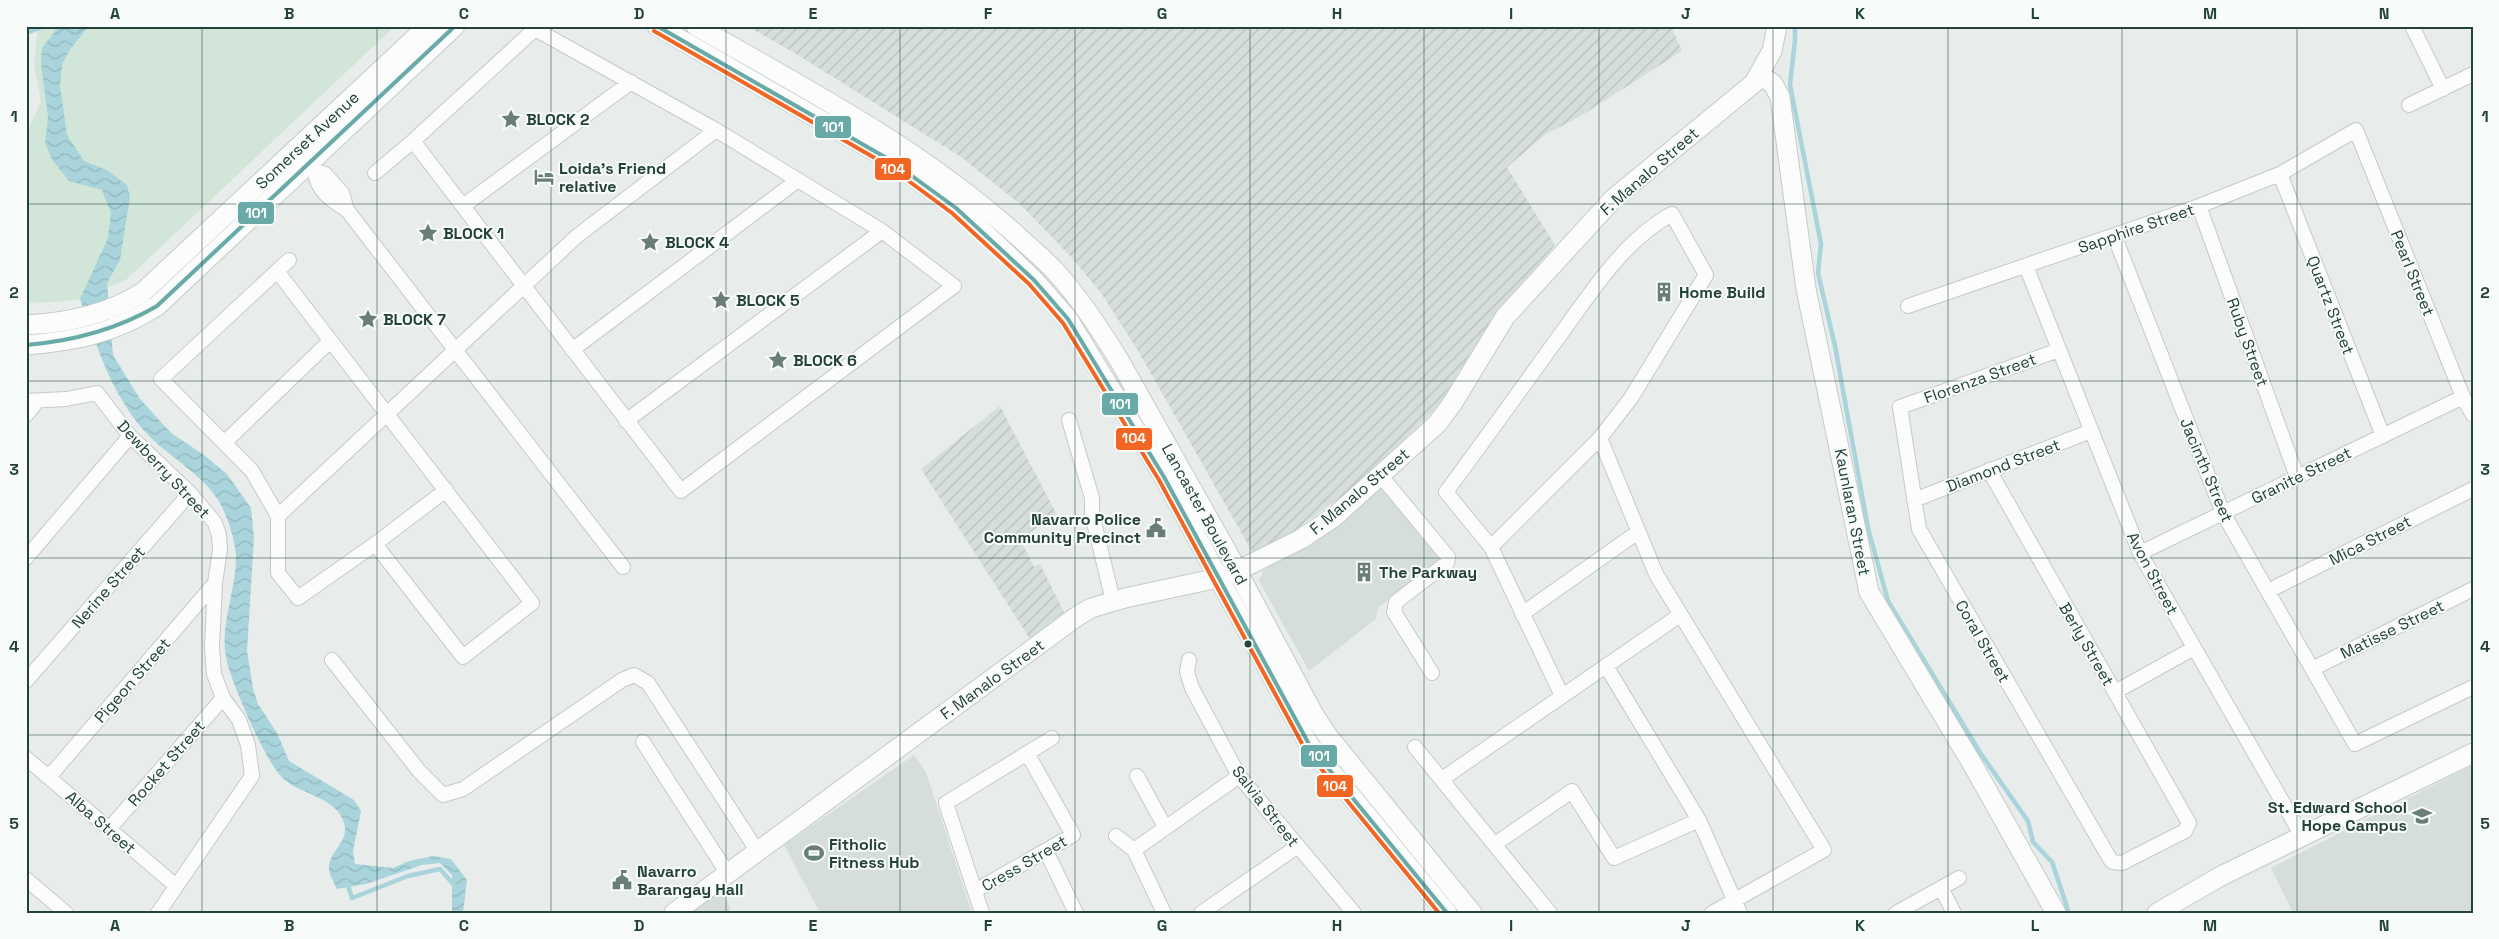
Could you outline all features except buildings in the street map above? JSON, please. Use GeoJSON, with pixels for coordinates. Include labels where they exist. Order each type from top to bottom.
{"type":"FeatureCollection","features":[{"type":"Feature","properties":{"kind":"street","name":"Somerset Avenue"},"geometry":{"type":"LineString","coordinates":[[26,325],[76,318],[111,308],[129,301],[154,284],[306,161],[428,26]]}},
{"type":"Feature","properties":{"kind":"street","name":"Somerset Avenue"},"geometry":{"type":"LineString","coordinates":[[26,345],[80,338],[118,328],[157,306],[306,161],[455,26]]}},
{"type":"Feature","properties":{"kind":"street","name":"Lancaster Boulevard"},"geometry":{"type":"LineString","coordinates":[[657,26],[890,160],[956,208],[1034,280],[1068,319],[1164,477],[1310,746],[1447,913]]}},
{"type":"Feature","properties":{"kind":"street","name":"Lancaster Boulevard"},"geometry":{"type":"LineString","coordinates":[[696,26],[894,140],[962,189],[1055,271],[1101,331],[1119,360],[1314,715],[1327,735],[1472,913]]}},
{"type":"Feature","properties":{"kind":"street","name":"F. Manalo Street"},"geometry":{"type":"LineString","coordinates":[[674,913],[1076,617],[1091,608],[1113,601],[1218,578],[1301,540],[1334,517],[1437,424],[1452,404],[1505,317],[1583,230],[1630,184],[1740,96],[1760,75],[1772,51],[1777,26]]}},
{"type":"Feature","properties":{"kind":"street"},"geometry":{"type":"LineString","coordinates":[[2412,26],[2443,89]]}},
{"type":"Feature","properties":{"kind":"street"},"geometry":{"type":"LineString","coordinates":[[375,173],[413,142],[536,28],[716,130],[882,231],[954,286],[681,491],[413,142]]}},
{"type":"Feature","properties":{"kind":"street"},"geometry":{"type":"LineString","coordinates":[[2409,105],[2473,74]]}},
{"type":"Feature","properties":{"kind":"street","name":"Kaunlaran Street"},"geometry":{"type":"LineString","coordinates":[[1760,75],[1773,84],[1780,97],[1806,289],[1869,592],[1974,767],[2056,913]]}},
{"type":"Feature","properties":{"kind":"street"},"geometry":{"type":"LineString","coordinates":[[463,206],[630,82]]}},
{"type":"Feature","properties":{"kind":"street"},"geometry":{"type":"LineString","coordinates":[[278,516],[577,236],[716,130]]}},
{"type":"Feature","properties":{"kind":"street","name":"Sapphire Street"},"geometry":{"type":"LineString","coordinates":[[1908,306],[2199,206],[2280,174],[2356,130]]}},
{"type":"Feature","properties":{"kind":"street","name":"Pearl Street"},"geometry":{"type":"LineString","coordinates":[[2356,130],[2463,397],[2473,415]]}},
{"type":"Feature","properties":{"kind":"street"},"geometry":{"type":"LineString","coordinates":[[306,161],[326,174],[342,193],[347,210],[623,567]]}},
{"type":"Feature","properties":{"kind":"street","name":"Quartz Street"},"geometry":{"type":"LineString","coordinates":[[2280,174],[2383,436]]}},
{"type":"Feature","properties":{"kind":"street"},"geometry":{"type":"LineString","coordinates":[[572,350],[798,180]]}},
{"type":"Feature","properties":{"kind":"street","name":"Ruby Street"},"geometry":{"type":"LineString","coordinates":[[2199,206],[2297,477]]}},
{"type":"Feature","properties":{"kind":"street"},"geometry":{"type":"LineString","coordinates":[[1491,547],[1600,438],[1631,398],[1706,275],[1672,214],[1657,222],[1640,237],[1602,278],[1446,492],[1491,547],[1562,696]]}},
{"type":"Feature","properties":{"kind":"street"},"geometry":{"type":"LineString","coordinates":[[626,420],[882,231]]}},
{"type":"Feature","properties":{"kind":"street","name":"Jacinth Street"},"geometry":{"type":"LineString","coordinates":[[2114,235],[2223,513],[2355,744],[2473,687]]}},
{"type":"Feature","properties":{"kind":"street"},"geometry":{"type":"LineString","coordinates":[[289,260],[161,379],[252,471],[278,516],[278,573],[298,598],[375,544],[446,490]]}},
{"type":"Feature","properties":{"kind":"street","name":"Avon Street"},"geometry":{"type":"LineString","coordinates":[[2026,266],[2140,553],[2302,836]]}},
{"type":"Feature","properties":{"kind":"street"},"geometry":{"type":"LineString","coordinates":[[277,271],[532,603],[463,657],[375,544]]}},
{"type":"Feature","properties":{"kind":"street"},"geometry":{"type":"LineString","coordinates":[[224,443],[330,341]]}},
{"type":"Feature","properties":{"kind":"street","name":"Florenza Street"},"geometry":{"type":"LineString","coordinates":[[1900,407],[2059,350]]}},
{"type":"Feature","properties":{"kind":"street","name":"Dewberry Street"},"geometry":{"type":"LineString","coordinates":[[31,402],[97,393],[130,436],[207,511],[219,535],[220,550],[215,583],[212,647],[214,674],[222,698],[239,720],[245,736],[252,776],[158,913]]}},
{"type":"Feature","properties":{"kind":"street","name":"Granite Street"},"geometry":{"type":"LineString","coordinates":[[2140,553],[2463,397]]}},
{"type":"Feature","properties":{"kind":"street"},"geometry":{"type":"LineString","coordinates":[[26,415],[31,402]]}},
{"type":"Feature","properties":{"kind":"street","name":"Coral Street"},"geometry":{"type":"LineString","coordinates":[[1900,407],[1919,529],[2110,859],[2113,862],[2122,863],[2185,831],[2188,823],[2186,818]]}},
{"type":"Feature","properties":{"kind":"street"},"geometry":{"type":"LineString","coordinates":[[1069,420],[1092,498],[1092,514],[1113,601]]}},
{"type":"Feature","properties":{"kind":"street","name":"Diamond Street"},"geometry":{"type":"LineString","coordinates":[[1914,500],[2092,431]]}},
{"type":"Feature","properties":{"kind":"street"},"geometry":{"type":"LineString","coordinates":[[26,558],[130,436]]}},
{"type":"Feature","properties":{"kind":"street"},"geometry":{"type":"LineString","coordinates":[[1600,438],[1656,574],[1824,850],[1738,907],[1712,913]]}},
{"type":"Feature","properties":{"kind":"street","name":"Berly Street"},"geometry":{"type":"LineString","coordinates":[[1989,470],[2186,818]]}},
{"type":"Feature","properties":{"kind":"street"},"geometry":{"type":"LineString","coordinates":[[1381,476],[1448,557],[1447,563],[1396,602],[1394,608],[1394,612],[1432,674]]}},
{"type":"Feature","properties":{"kind":"street","name":"Mica Street"},"geometry":{"type":"LineString","coordinates":[[2268,591],[2473,489]]}},
{"type":"Feature","properties":{"kind":"street","name":"Nerine Street"},"geometry":{"type":"LineString","coordinates":[[26,681],[190,493]]}},
{"type":"Feature","properties":{"kind":"street"},"geometry":{"type":"LineString","coordinates":[[1522,614],[1638,532]]}},
{"type":"Feature","properties":{"kind":"street","name":"Pigeon Street"},"geometry":{"type":"LineString","coordinates":[[49,777],[215,583]]}},
{"type":"Feature","properties":{"kind":"street","name":"Matisse Street"},"geometry":{"type":"LineString","coordinates":[[2312,669],[2473,589]]}},
{"type":"Feature","properties":{"kind":"street"},"geometry":{"type":"LineString","coordinates":[[1442,779],[1680,615]]}},
{"type":"Feature","properties":{"kind":"street"},"geometry":{"type":"LineString","coordinates":[[2115,692],[2194,648]]}},
{"type":"Feature","properties":{"kind":"street"},"geometry":{"type":"LineString","coordinates":[[332,660],[419,771],[443,795],[463,789],[622,680],[634,675],[648,683],[758,852]]}},
{"type":"Feature","properties":{"kind":"street","name":"Salvia Street"},"geometry":{"type":"LineString","coordinates":[[1189,660],[1187,672],[1192,688],[1239,776],[1354,913]]}},
{"type":"Feature","properties":{"kind":"street"},"geometry":{"type":"LineString","coordinates":[[1606,666],[1699,820],[1738,907]]}},
{"type":"Feature","properties":{"kind":"street","name":"Rocket Street"},"geometry":{"type":"LineString","coordinates":[[109,829],[222,698]]}},
{"type":"Feature","properties":{"kind":"street"},"geometry":{"type":"LineString","coordinates":[[982,913],[946,803],[1052,738]]}},
{"type":"Feature","properties":{"kind":"street"},"geometry":{"type":"LineString","coordinates":[[643,742],[728,874]]}},
{"type":"Feature","properties":{"kind":"street"},"geometry":{"type":"LineString","coordinates":[[1414,748],[1442,779],[1550,913]]}},
{"type":"Feature","properties":{"kind":"street","name":"Cress Street"},"geometry":{"type":"LineString","coordinates":[[975,891],[1073,835],[1026,753]]}},
{"type":"Feature","properties":{"kind":"street"},"geometry":{"type":"LineString","coordinates":[[2157,913],[2221,876],[2473,753]]}},
{"type":"Feature","properties":{"kind":"street","name":"Alba Street"},"geometry":{"type":"LineString","coordinates":[[26,758],[176,886]]}},
{"type":"Feature","properties":{"kind":"street"},"geometry":{"type":"LineString","coordinates":[[1137,776],[1165,827]]}},
{"type":"Feature","properties":{"kind":"street"},"geometry":{"type":"LineString","coordinates":[[1134,850],[1239,776]]}},
{"type":"Feature","properties":{"kind":"street"},"geometry":{"type":"LineString","coordinates":[[1494,844],[1572,790],[1614,858],[1699,820]]}},
{"type":"Feature","properties":{"kind":"street"},"geometry":{"type":"LineString","coordinates":[[1116,836],[1134,850],[1164,913]]}},
{"type":"Feature","properties":{"kind":"street"},"geometry":{"type":"LineString","coordinates":[[1201,913],[1298,846]]}},
{"type":"Feature","properties":{"kind":"street"},"geometry":{"type":"LineString","coordinates":[[1046,851],[1076,913]]}},
{"type":"Feature","properties":{"kind":"street"},"geometry":{"type":"LineString","coordinates":[[1896,913],[1959,878]]}},
{"type":"Feature","properties":{"kind":"street"},"geometry":{"type":"LineString","coordinates":[[26,880],[66,913]]}},
{"type":"Feature","properties":{"kind":"street"},"geometry":{"type":"LineString","coordinates":[[1941,888],[1954,913]]}},
{"type":"Feature","properties":{"kind":"shaded area"},"geometry":{"type":"Polygon","coordinates":[[[747,26],[1671,26],[1682,51],[1579,117],[1546,134],[1507,167],[1555,245],[1494,316],[1436,409],[1356,486],[1276,544],[1254,555],[1137,349],[1101,293],[1072,258],[1020,204],[961,157],[793,52],[747,26]]]}},
{"type":"Feature","properties":{"kind":"shaded area"},"geometry":{"type":"Polygon","coordinates":[[[1000,406],[1057,515],[1020,539],[1034,567],[1040,564],[1064,612],[1030,639],[921,469],[1000,406]]]}},
{"type":"Feature","properties":{"kind":"shaded area","name":"The Parkway"},"geometry":{"type":"Polygon","coordinates":[[[1390,480],[1449,552],[1378,608],[1376,619],[1309,671],[1259,581],[1263,571],[1340,521],[1390,480]]]}},
{"type":"Feature","properties":{"kind":"shaded area"},"geometry":{"type":"Polygon","coordinates":[[[914,755],[926,772],[972,913],[820,913],[784,845],[914,755]]]}},
{"type":"Feature","properties":{"kind":"shaded area","name":"St. Edward School Hope Campus"},"geometry":{"type":"Polygon","coordinates":[[[2473,765],[2473,913],[2293,913],[2271,868],[2473,765]]]}},
{"type":"Feature","properties":{"kind":"shaded area"},"geometry":{"type":"Polygon","coordinates":[[[722,888],[732,913],[693,913],[692,910],[722,888]]]}},
{"type":"Feature","properties":{"kind":"green space"},"geometry":{"type":"Polygon","coordinates":[[[38,26],[395,26],[127,279],[81,299],[26,303],[26,134],[41,102],[34,64],[38,26]]]}},
{"type":"Feature","properties":{"kind":"water"},"geometry":{"type":"Polygon","coordinates":[[[59,26],[89,26],[71,48],[62,64],[60,86],[67,135],[84,161],[107,170],[127,185],[130,197],[120,260],[107,283],[113,355],[140,399],[171,433],[204,455],[227,474],[251,508],[254,537],[247,651],[253,688],[258,704],[277,733],[289,761],[354,800],[361,811],[353,851],[355,864],[393,868],[409,861],[433,856],[451,859],[467,880],[463,913],[452,913],[452,875],[440,863],[422,865],[366,884],[337,889],[329,868],[332,856],[344,836],[344,823],[340,815],[327,802],[285,780],[269,760],[252,727],[228,666],[225,652],[226,625],[236,557],[227,519],[222,507],[208,487],[149,436],[125,405],[107,371],[80,299],[108,238],[111,213],[102,190],[69,181],[53,161],[45,143],[48,117],[41,64],[42,48],[59,26]]]}},
{"type":"Feature","properties":{"kind":"waterway"},"geometry":{"type":"LineString","coordinates":[[26,33],[45,26]]}},
{"type":"Feature","properties":{"kind":"waterway"},"geometry":{"type":"LineString","coordinates":[[1795,26],[1790,85],[1821,244],[1818,273],[1835,346],[1868,528],[1888,601],[1981,754],[2028,821],[2033,842],[2052,862],[2069,913]]}},
{"type":"Feature","properties":{"kind":"waterway"},"geometry":{"type":"LineString","coordinates":[[347,882],[352,898],[408,876],[440,869],[455,886]]}},
{"type":"Feature","properties":{"kind":"transit line","name":"101"},"geometry":{"type":"LineString","coordinates":[[26,345],[61,341],[94,333],[126,322],[157,306],[455,26]]}},
{"type":"Feature","properties":{"kind":"transit line","name":"101"},"geometry":{"type":"LineString","coordinates":[[657,26],[890,160],[956,208],[1034,280],[1068,319],[1164,477],[1310,746],[1447,913]]}},
{"type":"Feature","properties":{"kind":"transit line","name":"104"},"geometry":{"type":"LineString","coordinates":[[654,31],[887,165],[952,213],[1029,284],[1063,323],[1159,480],[1305,749],[1439,913]]}},
{"type":"Feature","properties":{"kind":"place","name":"BLOCK 2"},"geometry":{"type":"Point","coordinates":[511,119]}},
{"type":"Feature","properties":{"kind":"place","name":"Loida’s Friend relative"},"geometry":{"type":"Point","coordinates":[544,177]}},
{"type":"Feature","properties":{"kind":"place","name":"BLOCK 1"},"geometry":{"type":"Point","coordinates":[428,233]}},
{"type":"Feature","properties":{"kind":"place","name":"BLOCK 4"},"geometry":{"type":"Point","coordinates":[650,242]}},
{"type":"Feature","properties":{"kind":"place","name":"Home Build"},"geometry":{"type":"Point","coordinates":[1664,292]}},
{"type":"Feature","properties":{"kind":"place","name":"BLOCK 5"},"geometry":{"type":"Point","coordinates":[721,300]}},
{"type":"Feature","properties":{"kind":"place","name":"BLOCK 7"},"geometry":{"type":"Point","coordinates":[368,319]}},
{"type":"Feature","properties":{"kind":"place","name":"BLOCK 6"},"geometry":{"type":"Point","coordinates":[778,360]}},
{"type":"Feature","properties":{"kind":"place","name":"Navarro Police Community Precinct"},"geometry":{"type":"Point","coordinates":[1156,528]}},
{"type":"Feature","properties":{"kind":"place","name":"The Parkway"},"geometry":{"type":"Point","coordinates":[1364,572]}},
{"type":"Feature","properties":{"kind":"place","name":"St. Edward School Hope Campus"},"geometry":{"type":"Point","coordinates":[2422,816]}},
{"type":"Feature","properties":{"kind":"place","name":"Fitholic Fitness Hub"},"geometry":{"type":"Point","coordinates":[814,853]}},
{"type":"Feature","properties":{"kind":"place","name":"Navarro Barangay Hall"},"geometry":{"type":"Point","coordinates":[622,880]}}]}
